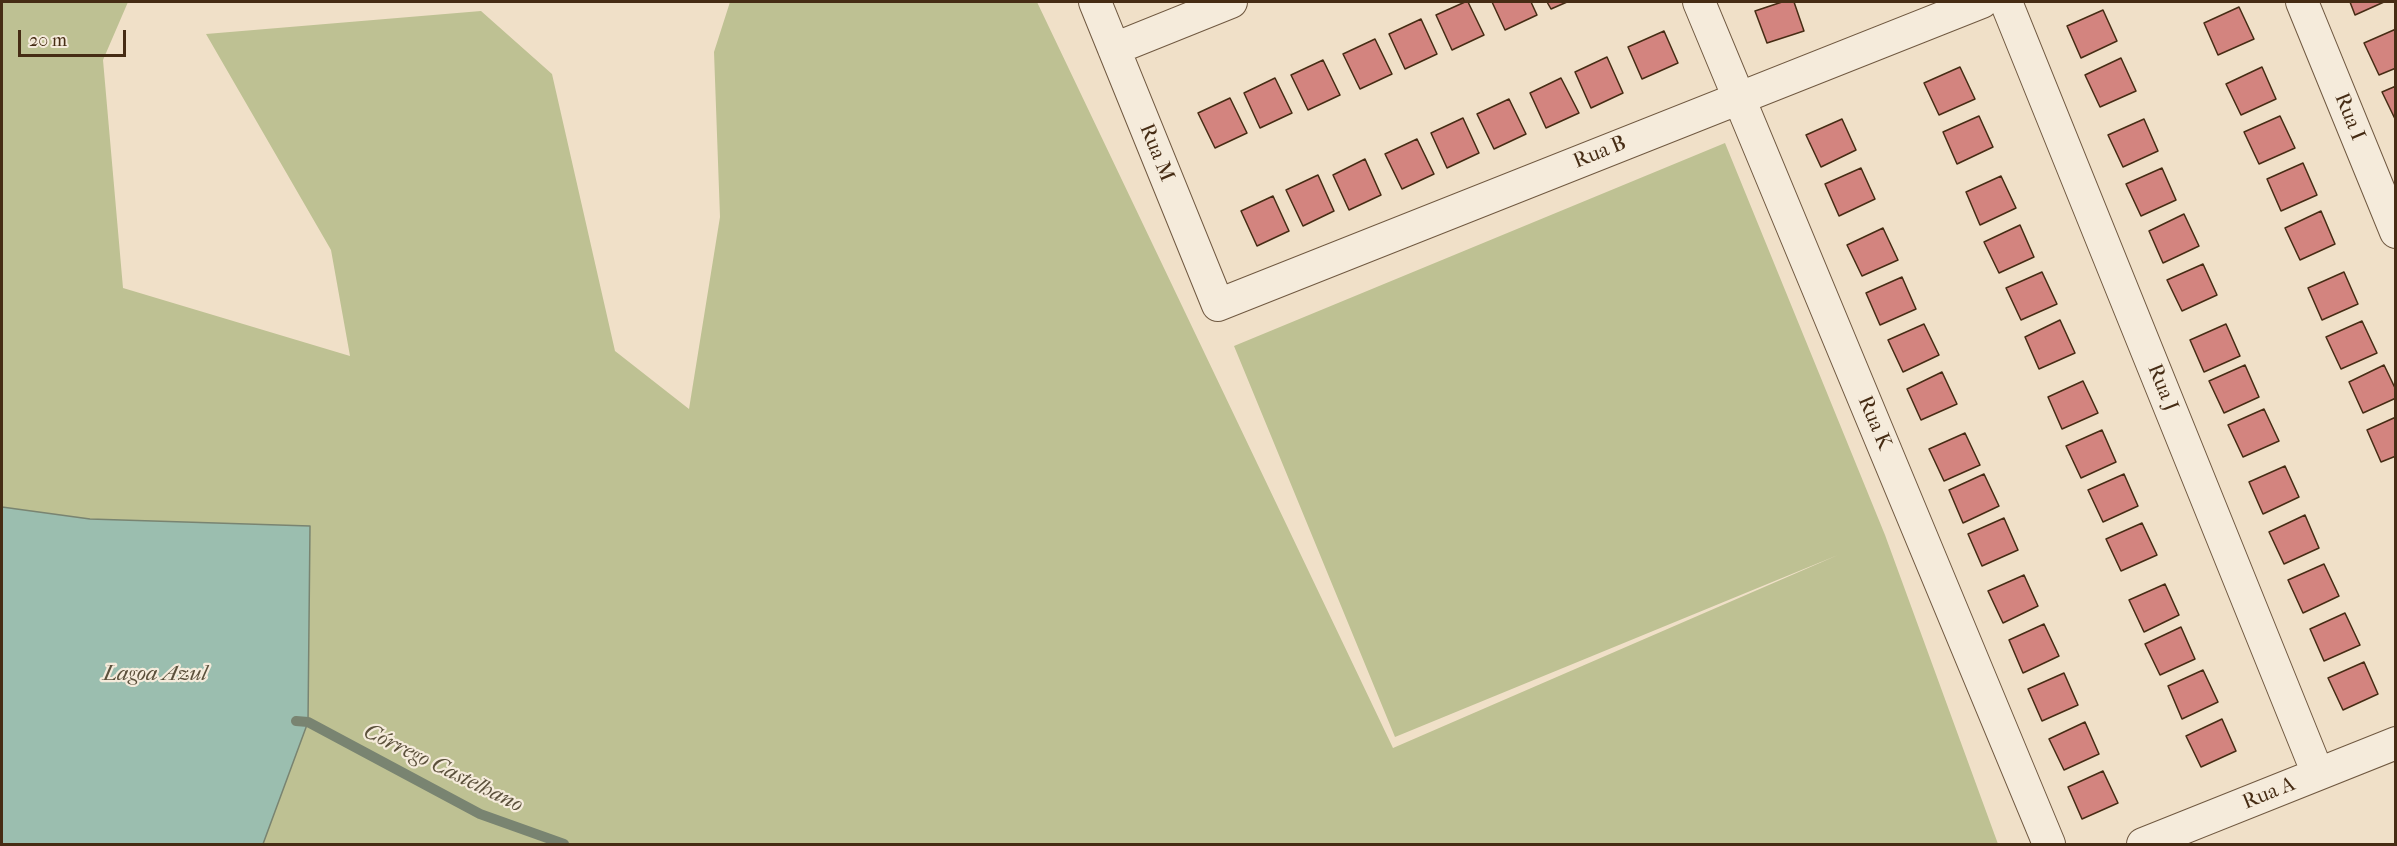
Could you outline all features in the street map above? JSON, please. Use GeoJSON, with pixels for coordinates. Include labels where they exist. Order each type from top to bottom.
{"type":"FeatureCollection","features":[{"type":"Feature","properties":{"kind":"street","name":"Rua M"},"geometry":{"type":"LineString","coordinates":[[1095,2],[1218,305]]}},
{"type":"Feature","properties":{"kind":"street"},"geometry":{"type":"LineString","coordinates":[[1114,49],[1231,2]]}},
{"type":"Feature","properties":{"kind":"street","name":"Rua K"},"geometry":{"type":"LineString","coordinates":[[1699,2],[2049,844]]}},
{"type":"Feature","properties":{"kind":"street","name":"Rua B"},"geometry":{"type":"LineString","coordinates":[[1218,305],[1982,2]]}},
{"type":"Feature","properties":{"kind":"street","name":"Rua J"},"geometry":{"type":"LineString","coordinates":[[2006,2],[2318,774]]}},
{"type":"Feature","properties":{"kind":"street","name":"Rua I"},"geometry":{"type":"LineString","coordinates":[[2302,2],[2396,232]]}},
{"type":"Feature","properties":{"kind":"street","name":"Rua A"},"geometry":{"type":"LineString","coordinates":[[2143,844],[2396,743]]}},
{"type":"Feature","properties":{"kind":"shaded area"},"geometry":{"type":"Polygon","coordinates":[[[2,2],[128,2],[103,60],[123,288],[350,356],[331,250],[206,34],[481,11],[552,74],[615,351],[689,409],[720,217],[714,52],[730,2],[1037,2],[1393,748],[1838,555],[1395,737],[1234,346],[1725,143],[1885,535],[1998,844],[2,844],[2,2]]]}},
{"type":"Feature","properties":{"kind":"water","name":"Lagoa Azul"},"geometry":{"type":"Polygon","coordinates":[[[2,507],[90,519],[310,526],[308,722],[263,844],[2,844],[2,507]]]}},
{"type":"Feature","properties":{"kind":"building"},"geometry":{"type":"Polygon","coordinates":[[[1468,2],[1484,35],[1452,50],[1436,15],[1468,2]]]}},
{"type":"Feature","properties":{"kind":"building"},"geometry":{"type":"Polygon","coordinates":[[[1492,2],[1531,2],[1537,15],[1505,30],[1492,2]]]}},
{"type":"Feature","properties":{"kind":"building"},"geometry":{"type":"Polygon","coordinates":[[[1547,2],[1567,2],[1551,9],[1547,2]]]}},
{"type":"Feature","properties":{"kind":"building"},"geometry":{"type":"Polygon","coordinates":[[[1782,2],[1794,2],[1804,31],[1767,43],[1755,11],[1782,2]]]}},
{"type":"Feature","properties":{"kind":"building"},"geometry":{"type":"Polygon","coordinates":[[[2350,2],[2384,2],[2355,15],[2350,2]]]}},
{"type":"Feature","properties":{"kind":"building"},"geometry":{"type":"Polygon","coordinates":[[[2239,7],[2254,39],[2218,55],[2204,23],[2239,7]]]}},
{"type":"Feature","properties":{"kind":"building"},"geometry":{"type":"Polygon","coordinates":[[[2103,10],[2117,41],[2081,58],[2067,26],[2103,10]]]}},
{"type":"Feature","properties":{"kind":"building"},"geometry":{"type":"Polygon","coordinates":[[[1421,19],[1437,54],[1405,69],[1389,34],[1421,19]]]}},
{"type":"Feature","properties":{"kind":"building"},"geometry":{"type":"Polygon","coordinates":[[[2396,29],[2396,68],[2379,75],[2364,43],[2396,29]]]}},
{"type":"Feature","properties":{"kind":"building"},"geometry":{"type":"Polygon","coordinates":[[[1664,31],[1678,63],[1642,79],[1628,47],[1664,31]]]}},
{"type":"Feature","properties":{"kind":"building"},"geometry":{"type":"Polygon","coordinates":[[[1375,39],[1392,74],[1360,89],[1343,54],[1375,39]]]}},
{"type":"Feature","properties":{"kind":"building"},"geometry":{"type":"Polygon","coordinates":[[[1607,57],[1623,93],[1591,108],[1575,72],[1607,57]]]}},
{"type":"Feature","properties":{"kind":"building"},"geometry":{"type":"Polygon","coordinates":[[[2121,58],[2136,91],[2100,107],[2085,75],[2121,58]]]}},
{"type":"Feature","properties":{"kind":"building"},"geometry":{"type":"Polygon","coordinates":[[[1323,60],[1340,95],[1308,110],[1291,75],[1323,60]]]}},
{"type":"Feature","properties":{"kind":"building"},"geometry":{"type":"Polygon","coordinates":[[[1960,67],[1975,99],[1939,115],[1924,83],[1960,67]]]}},
{"type":"Feature","properties":{"kind":"building"},"geometry":{"type":"Polygon","coordinates":[[[2262,67],[2276,99],[2241,115],[2226,84],[2262,67]]]}},
{"type":"Feature","properties":{"kind":"building"},"geometry":{"type":"Polygon","coordinates":[[[1275,78],[1292,113],[1260,128],[1244,93],[1275,78]]]}},
{"type":"Feature","properties":{"kind":"building"},"geometry":{"type":"Polygon","coordinates":[[[1561,78],[1579,113],[1546,128],[1530,93],[1561,78]]]}},
{"type":"Feature","properties":{"kind":"building"},"geometry":{"type":"Polygon","coordinates":[[[2396,86],[2396,121],[2382,92],[2396,86]]]}},
{"type":"Feature","properties":{"kind":"building"},"geometry":{"type":"Polygon","coordinates":[[[1230,98],[1247,133],[1215,148],[1198,113],[1230,98]]]}},
{"type":"Feature","properties":{"kind":"building"},"geometry":{"type":"Polygon","coordinates":[[[1509,99],[1526,134],[1494,149],[1477,114],[1509,99]]]}},
{"type":"Feature","properties":{"kind":"building"},"geometry":{"type":"Polygon","coordinates":[[[1979,116],[1993,147],[1957,164],[1943,132],[1979,116]]]}},
{"type":"Feature","properties":{"kind":"building"},"geometry":{"type":"Polygon","coordinates":[[[2280,116],[2295,148],[2259,164],[2244,132],[2280,116]]]}},
{"type":"Feature","properties":{"kind":"building"},"geometry":{"type":"Polygon","coordinates":[[[1463,118],[1479,153],[1447,168],[1431,133],[1463,118]]]}},
{"type":"Feature","properties":{"kind":"building"},"geometry":{"type":"Polygon","coordinates":[[[1842,119],[1856,150],[1821,167],[1806,135],[1842,119]]]}},
{"type":"Feature","properties":{"kind":"building"},"geometry":{"type":"Polygon","coordinates":[[[2144,119],[2158,151],[2123,167],[2108,135],[2144,119]]]}},
{"type":"Feature","properties":{"kind":"building"},"geometry":{"type":"Polygon","coordinates":[[[1417,139],[1434,174],[1402,189],[1385,154],[1417,139]]]}},
{"type":"Feature","properties":{"kind":"building"},"geometry":{"type":"Polygon","coordinates":[[[1365,159],[1381,195],[1349,210],[1333,175],[1365,159]]]}},
{"type":"Feature","properties":{"kind":"building"},"geometry":{"type":"Polygon","coordinates":[[[2303,163],[2317,195],[2281,211],[2267,179],[2303,163]]]}},
{"type":"Feature","properties":{"kind":"building"},"geometry":{"type":"Polygon","coordinates":[[[1861,168],[1875,199],[1839,216],[1825,184],[1861,168]]]}},
{"type":"Feature","properties":{"kind":"building"},"geometry":{"type":"Polygon","coordinates":[[[2162,168],[2176,200],[2141,216],[2126,184],[2162,168]]]}},
{"type":"Feature","properties":{"kind":"building"},"geometry":{"type":"Polygon","coordinates":[[[1318,175],[1334,211],[1303,226],[1286,190],[1318,175]]]}},
{"type":"Feature","properties":{"kind":"building"},"geometry":{"type":"Polygon","coordinates":[[[2001,176],[2016,208],[1980,225],[1966,192],[2001,176]]]}},
{"type":"Feature","properties":{"kind":"building"},"geometry":{"type":"Polygon","coordinates":[[[1273,196],[1289,231],[1257,246],[1241,211],[1273,196]]]}},
{"type":"Feature","properties":{"kind":"building"},"geometry":{"type":"Polygon","coordinates":[[[2321,211],[2335,244],[2300,260],[2285,228],[2321,211]]]}},
{"type":"Feature","properties":{"kind":"building"},"geometry":{"type":"Polygon","coordinates":[[[2184,214],[2199,246],[2163,263],[2149,231],[2184,214]]]}},
{"type":"Feature","properties":{"kind":"building"},"geometry":{"type":"Polygon","coordinates":[[[2020,225],[2034,257],[1999,273],[1984,242],[2020,225]]]}},
{"type":"Feature","properties":{"kind":"building"},"geometry":{"type":"Polygon","coordinates":[[[1883,228],[1898,260],[1862,276],[1847,245],[1883,228]]]}},
{"type":"Feature","properties":{"kind":"building"},"geometry":{"type":"Polygon","coordinates":[[[2203,264],[2217,295],[2182,311],[2167,280],[2203,264]]]}},
{"type":"Feature","properties":{"kind":"building"},"geometry":{"type":"Polygon","coordinates":[[[2042,272],[2057,304],[2021,320],[2006,288],[2042,272]]]}},
{"type":"Feature","properties":{"kind":"building"},"geometry":{"type":"Polygon","coordinates":[[[2344,272],[2358,304],[2322,320],[2308,288],[2344,272]]]}},
{"type":"Feature","properties":{"kind":"building"},"geometry":{"type":"Polygon","coordinates":[[[1902,277],[1916,309],[1880,325],[1866,293],[1902,277]]]}},
{"type":"Feature","properties":{"kind":"building"},"geometry":{"type":"Polygon","coordinates":[[[2060,320],[2075,353],[2039,369],[2025,337],[2060,320]]]}},
{"type":"Feature","properties":{"kind":"building"},"geometry":{"type":"Polygon","coordinates":[[[2362,321],[2377,353],[2341,369],[2326,337],[2362,321]]]}},
{"type":"Feature","properties":{"kind":"building"},"geometry":{"type":"Polygon","coordinates":[[[1924,324],[1939,355],[1903,372],[1888,340],[1924,324]]]}},
{"type":"Feature","properties":{"kind":"building"},"geometry":{"type":"Polygon","coordinates":[[[2226,324],[2240,356],[2204,372],[2190,340],[2226,324]]]}},
{"type":"Feature","properties":{"kind":"building"},"geometry":{"type":"Polygon","coordinates":[[[2245,365],[2259,397],[2224,413],[2209,381],[2245,365]]]}},
{"type":"Feature","properties":{"kind":"building"},"geometry":{"type":"Polygon","coordinates":[[[2384,365],[2396,390],[2396,398],[2363,413],[2349,382],[2384,365]]]}},
{"type":"Feature","properties":{"kind":"building"},"geometry":{"type":"Polygon","coordinates":[[[1942,372],[1957,404],[1921,420],[1907,389],[1942,372]]]}},
{"type":"Feature","properties":{"kind":"building"},"geometry":{"type":"Polygon","coordinates":[[[2083,381],[2098,413],[2062,429],[2048,397],[2083,381]]]}},
{"type":"Feature","properties":{"kind":"building"},"geometry":{"type":"Polygon","coordinates":[[[2264,409],[2279,441],[2243,457],[2228,425],[2264,409]]]}},
{"type":"Feature","properties":{"kind":"building"},"geometry":{"type":"Polygon","coordinates":[[[2396,417],[2396,456],[2381,462],[2367,430],[2396,417]]]}},
{"type":"Feature","properties":{"kind":"building"},"geometry":{"type":"Polygon","coordinates":[[[2102,430],[2116,462],[2081,478],[2066,446],[2102,430]]]}},
{"type":"Feature","properties":{"kind":"building"},"geometry":{"type":"Polygon","coordinates":[[[1965,433],[1980,465],[1944,481],[1929,449],[1965,433]]]}},
{"type":"Feature","properties":{"kind":"building"},"geometry":{"type":"Polygon","coordinates":[[[2285,466],[2299,497],[2263,514],[2249,482],[2285,466]]]}},
{"type":"Feature","properties":{"kind":"building"},"geometry":{"type":"Polygon","coordinates":[[[1984,474],[1999,506],[1963,523],[1949,490],[1984,474]]]}},
{"type":"Feature","properties":{"kind":"building"},"geometry":{"type":"Polygon","coordinates":[[[2124,474],[2138,506],[2103,522],[2088,490],[2124,474]]]}},
{"type":"Feature","properties":{"kind":"building"},"geometry":{"type":"Polygon","coordinates":[[[2305,515],[2319,548],[2284,564],[2269,532],[2305,515]]]}},
{"type":"Feature","properties":{"kind":"building"},"geometry":{"type":"Polygon","coordinates":[[[2004,518],[2018,550],[1982,566],[1968,534],[2004,518]]]}},
{"type":"Feature","properties":{"kind":"building"},"geometry":{"type":"Polygon","coordinates":[[[2142,523],[2157,555],[2121,571],[2106,539],[2142,523]]]}},
{"type":"Feature","properties":{"kind":"building"},"geometry":{"type":"Polygon","coordinates":[[[2324,564],[2339,596],[2303,613],[2288,580],[2324,564]]]}},
{"type":"Feature","properties":{"kind":"building"},"geometry":{"type":"Polygon","coordinates":[[[2024,575],[2038,606],[2003,623],[1988,591],[2024,575]]]}},
{"type":"Feature","properties":{"kind":"building"},"geometry":{"type":"Polygon","coordinates":[[[2165,584],[2179,615],[2144,632],[2129,600],[2165,584]]]}},
{"type":"Feature","properties":{"kind":"building"},"geometry":{"type":"Polygon","coordinates":[[[2345,613],[2360,645],[2324,661],[2310,629],[2345,613]]]}},
{"type":"Feature","properties":{"kind":"building"},"geometry":{"type":"Polygon","coordinates":[[[2044,624],[2059,656],[2023,673],[2009,640],[2044,624]]]}},
{"type":"Feature","properties":{"kind":"building"},"geometry":{"type":"Polygon","coordinates":[[[2181,627],[2195,659],[2160,675],[2145,644],[2181,627]]]}},
{"type":"Feature","properties":{"kind":"building"},"geometry":{"type":"Polygon","coordinates":[[[2364,662],[2378,694],[2343,710],[2328,678],[2364,662]]]}},
{"type":"Feature","properties":{"kind":"building"},"geometry":{"type":"Polygon","coordinates":[[[2203,670],[2218,702],[2182,719],[2168,686],[2203,670]]]}},
{"type":"Feature","properties":{"kind":"building"},"geometry":{"type":"Polygon","coordinates":[[[2064,673],[2078,705],[2042,721],[2028,689],[2064,673]]]}},
{"type":"Feature","properties":{"kind":"building"},"geometry":{"type":"Polygon","coordinates":[[[2222,719],[2236,751],[2201,767],[2186,736],[2222,719]]]}},
{"type":"Feature","properties":{"kind":"building"},"geometry":{"type":"Polygon","coordinates":[[[2085,722],[2099,754],[2064,770],[2049,739],[2085,722]]]}},
{"type":"Feature","properties":{"kind":"building"},"geometry":{"type":"Polygon","coordinates":[[[2103,771],[2118,803],[2082,819],[2068,787],[2103,771]]]}},
{"type":"Feature","properties":{"kind":"waterway","name":"Córrego Castelhano"},"geometry":{"type":"LineString","coordinates":[[296,721],[308,722],[480,814],[564,844]]}}]}
